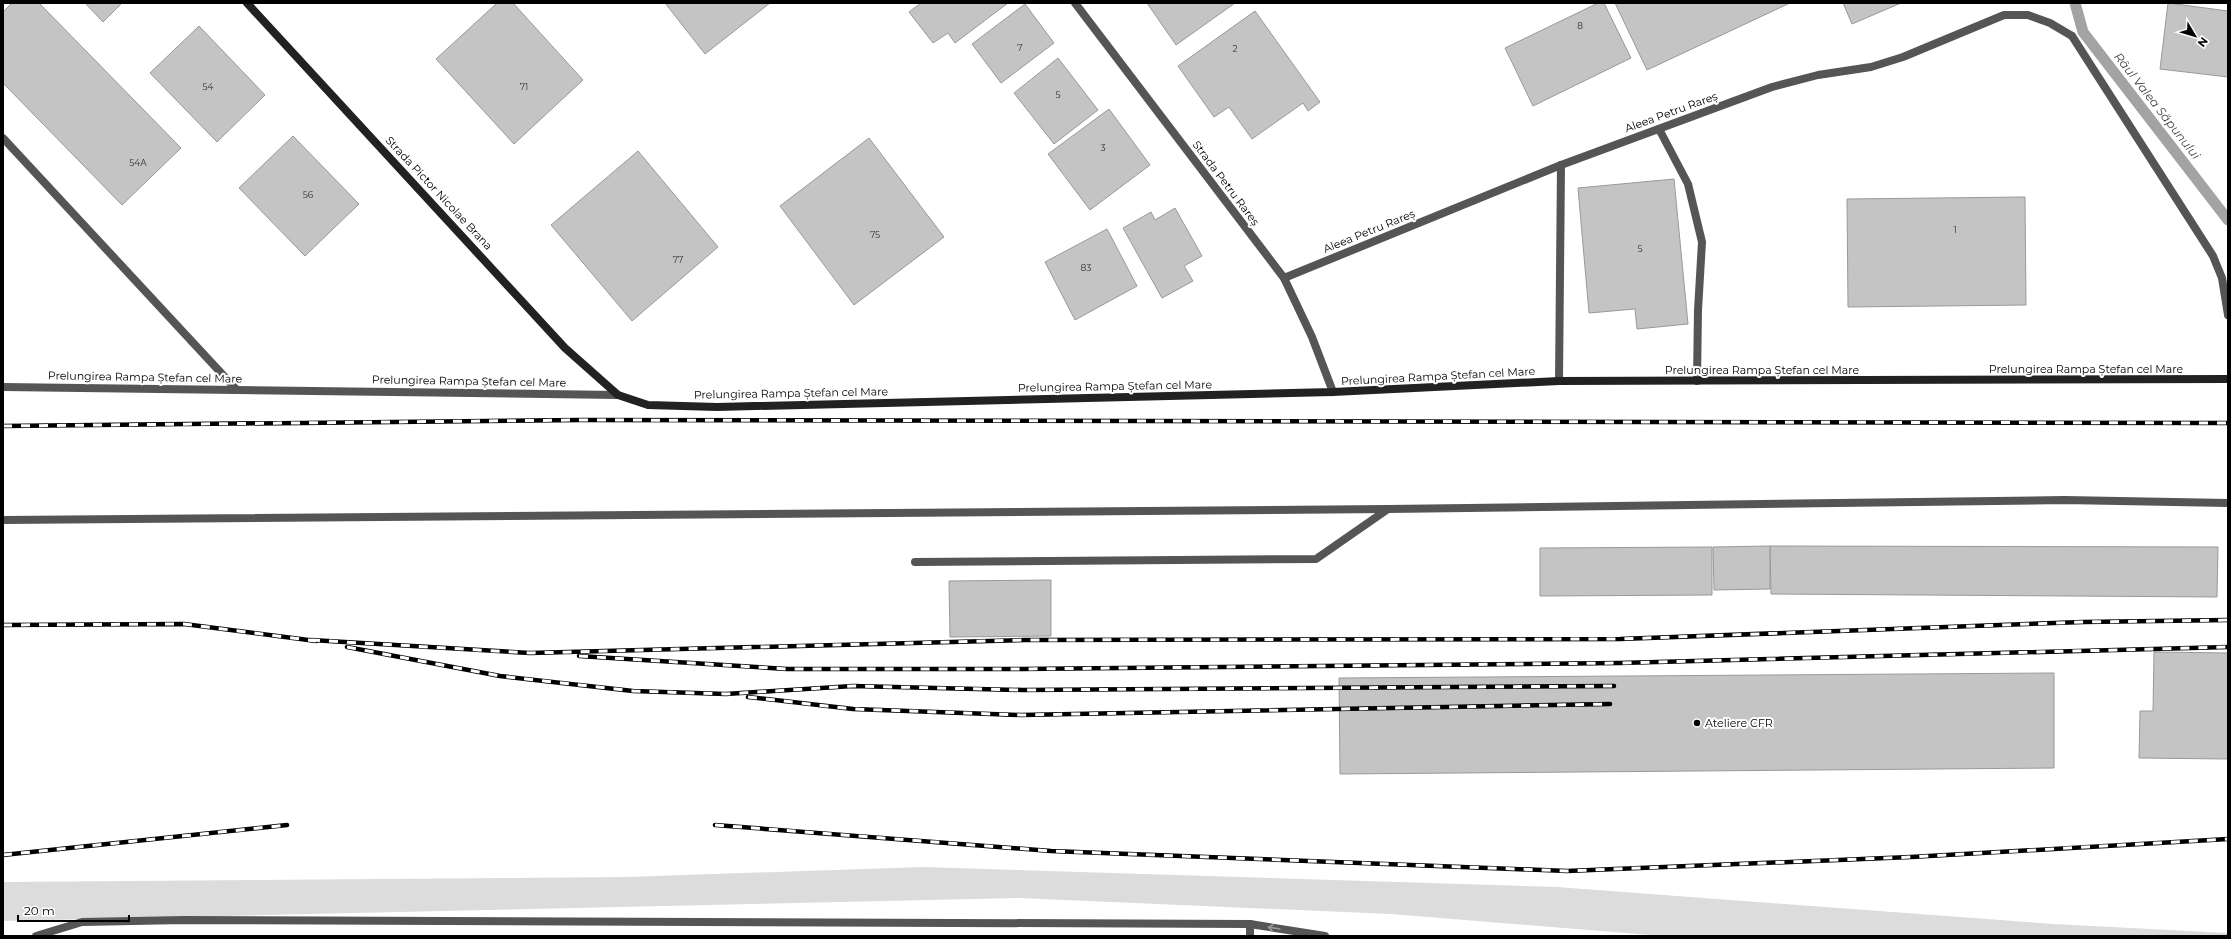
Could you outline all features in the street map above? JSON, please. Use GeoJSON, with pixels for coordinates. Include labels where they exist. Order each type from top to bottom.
{"type":"FeatureCollection","features":[{"type":"Feature","properties":{"kind":"street","name":"Strada Pictor Nicolae Brana"},"geometry":{"type":"LineString","coordinates":[[247,3],[565,348],[618,396]]}},
{"type":"Feature","properties":{"kind":"street","name":"Strada Petru Rareș"},"geometry":{"type":"LineString","coordinates":[[1075,3],[1284,278],[1312,337],[1333,392]]}},
{"type":"Feature","properties":{"kind":"street","name":"Aleea Petru Rareș"},"geometry":{"type":"LineString","coordinates":[[1284,278],[1561,165],[1772,87],[1818,76],[1871,67],[1904,57],[2004,15],[2028,15],[2050,23],[2072,36],[2213,256],[2222,278],[2228,315]]}},
{"type":"Feature","properties":{"kind":"street"},"geometry":{"type":"LineString","coordinates":[[1659,129],[1688,184],[1702,242],[1696,381]]}},
{"type":"Feature","properties":{"kind":"street"},"geometry":{"type":"LineString","coordinates":[[3,138],[236,389]]}},
{"type":"Feature","properties":{"kind":"street"},"geometry":{"type":"LineString","coordinates":[[1559,381],[1561,165]]}},
{"type":"Feature","properties":{"kind":"street","name":"Prelungirea Rampa Ștefan cel Mare"},"geometry":{"type":"LineString","coordinates":[[3,387],[236,389],[618,396],[648,405],[717,407],[1333,392],[1559,381],[2228,379]]}},
{"type":"Feature","properties":{"kind":"street"},"geometry":{"type":"LineString","coordinates":[[3,520],[1388,509],[2064,500],[2228,503]]}},
{"type":"Feature","properties":{"kind":"street"},"geometry":{"type":"LineString","coordinates":[[915,562],[1316,559],[1388,509]]}},
{"type":"Feature","properties":{"kind":"street"},"geometry":{"type":"LineString","coordinates":[[36,936],[82,922],[184,920],[1250,924],[1325,936]]}},
{"type":"Feature","properties":{"kind":"street"},"geometry":{"type":"LineString","coordinates":[[1250,924],[1250,936]]}},
{"type":"Feature","properties":{"kind":"shaded area"},"geometry":{"type":"Polygon","coordinates":[[[923,867],[1557,887],[2053,924],[2228,933],[2228,936],[1662,936],[1391,914],[1019,898],[3,921],[3,882],[627,877],[923,867]]]}},
{"type":"Feature","properties":{"kind":"building"},"geometry":{"type":"Polygon","coordinates":[[[12,3],[39,3],[181,148],[122,205],[3,83],[3,12],[12,3]]]}},
{"type":"Feature","properties":{"kind":"building"},"geometry":{"type":"Polygon","coordinates":[[[85,3],[122,3],[103,22],[85,3]]]}},
{"type":"Feature","properties":{"kind":"building"},"geometry":{"type":"Polygon","coordinates":[[[497,3],[513,3],[583,80],[514,144],[436,59],[497,3]]]}},
{"type":"Feature","properties":{"kind":"building"},"geometry":{"type":"Polygon","coordinates":[[[665,3],[770,3],[705,54],[665,3]]]}},
{"type":"Feature","properties":{"kind":"building"},"geometry":{"type":"Polygon","coordinates":[[[921,3],[1008,3],[955,43],[948,33],[933,43],[909,12],[921,3]]]}},
{"type":"Feature","properties":{"kind":"building"},"geometry":{"type":"Polygon","coordinates":[[[1147,3],[1235,3],[1176,45],[1147,3]]]}},
{"type":"Feature","properties":{"kind":"building"},"geometry":{"type":"Polygon","coordinates":[[[1598,3],[1604,3],[1631,58],[1533,106],[1505,48],[1598,3]]]}},
{"type":"Feature","properties":{"kind":"building"},"geometry":{"type":"Polygon","coordinates":[[[1615,3],[1790,3],[1647,70],[1615,3]]]}},
{"type":"Feature","properties":{"kind":"building"},"geometry":{"type":"Polygon","coordinates":[[[1843,3],[1901,3],[1852,24],[1843,3]]]}},
{"type":"Feature","properties":{"kind":"building"},"geometry":{"type":"Polygon","coordinates":[[[2168,3],[2228,11],[2228,77],[2160,69],[2168,3]]]}},
{"type":"Feature","properties":{"kind":"building"},"geometry":{"type":"Polygon","coordinates":[[[1025,4],[1054,43],[1001,83],[972,44],[1025,4]]]}},
{"type":"Feature","properties":{"kind":"building"},"geometry":{"type":"Polygon","coordinates":[[[1255,11],[1320,102],[1308,111],[1303,103],[1252,139],[1229,107],[1214,117],[1178,66],[1255,11]]]}},
{"type":"Feature","properties":{"kind":"building"},"geometry":{"type":"Polygon","coordinates":[[[199,26],[265,95],[217,142],[150,73],[199,26]]]}},
{"type":"Feature","properties":{"kind":"building"},"geometry":{"type":"Polygon","coordinates":[[[1058,58],[1098,110],[1054,144],[1014,93],[1058,58]]]}},
{"type":"Feature","properties":{"kind":"building"},"geometry":{"type":"Polygon","coordinates":[[[1109,109],[1150,165],[1090,210],[1048,154],[1109,109]]]}},
{"type":"Feature","properties":{"kind":"building"},"geometry":{"type":"Polygon","coordinates":[[[293,136],[359,204],[305,256],[239,188],[293,136]]]}},
{"type":"Feature","properties":{"kind":"building"},"geometry":{"type":"Polygon","coordinates":[[[869,138],[944,237],[854,305],[780,206],[869,138]]]}},
{"type":"Feature","properties":{"kind":"building"},"geometry":{"type":"Polygon","coordinates":[[[638,151],[718,247],[632,321],[551,225],[638,151]]]}},
{"type":"Feature","properties":{"kind":"building"},"geometry":{"type":"Polygon","coordinates":[[[1674,179],[1688,324],[1637,329],[1635,309],[1589,313],[1578,188],[1674,179]]]}},
{"type":"Feature","properties":{"kind":"building"},"geometry":{"type":"Polygon","coordinates":[[[2025,197],[2026,305],[1848,307],[1847,199],[2025,197]]]}},
{"type":"Feature","properties":{"kind":"building"},"geometry":{"type":"Polygon","coordinates":[[[1175,208],[1202,256],[1184,266],[1193,281],[1162,298],[1123,228],[1151,212],[1155,220],[1175,208]]]}},
{"type":"Feature","properties":{"kind":"building"},"geometry":{"type":"Polygon","coordinates":[[[1107,229],[1137,286],[1075,320],[1045,262],[1107,229]]]}},
{"type":"Feature","properties":{"kind":"building"},"geometry":{"type":"Polygon","coordinates":[[[1770,546],[2218,547],[2217,597],[1771,594],[1770,546]]]}},
{"type":"Feature","properties":{"kind":"building"},"geometry":{"type":"Polygon","coordinates":[[[1770,546],[1770,589],[1714,590],[1713,547],[1770,546]]]}},
{"type":"Feature","properties":{"kind":"building"},"geometry":{"type":"Polygon","coordinates":[[[1712,547],[1712,595],[1540,596],[1540,548],[1712,547]]]}},
{"type":"Feature","properties":{"kind":"building"},"geometry":{"type":"Polygon","coordinates":[[[1051,580],[1051,636],[950,637],[949,581],[1051,580]]]}},
{"type":"Feature","properties":{"kind":"building"},"geometry":{"type":"Polygon","coordinates":[[[2154,652],[2228,653],[2228,759],[2139,758],[2140,711],[2153,711],[2154,652]]]}},
{"type":"Feature","properties":{"kind":"building","name":"Ateliere CFR"},"geometry":{"type":"Polygon","coordinates":[[[2054,673],[2054,768],[1340,774],[1339,678],[2054,673]]]}},
{"type":"Feature","properties":{"kind":"waterway","name":"Râul Valea Săpunului"},"geometry":{"type":"LineString","coordinates":[[2075,3],[2083,32],[2228,220]]}},
{"type":"Feature","properties":{"kind":"railway"},"geometry":{"type":"LineString","coordinates":[[3,426],[580,420],[2228,423]]}},
{"type":"Feature","properties":{"kind":"railway"},"geometry":{"type":"LineString","coordinates":[[311,640],[530,653],[1025,640],[1620,639],[2083,622],[2228,620]]}},
{"type":"Feature","properties":{"kind":"railway"},"geometry":{"type":"LineString","coordinates":[[3,625],[184,624],[316,641]]}},
{"type":"Feature","properties":{"kind":"railway"},"geometry":{"type":"LineString","coordinates":[[347,647],[500,676],[633,691],[726,694],[853,686],[1023,690],[1614,686]]}},
{"type":"Feature","properties":{"kind":"railway"},"geometry":{"type":"LineString","coordinates":[[579,656],[787,669],[1021,669],[1619,663],[2228,647]]}},
{"type":"Feature","properties":{"kind":"railway"},"geometry":{"type":"LineString","coordinates":[[748,697],[853,709],[1021,715],[1610,704]]}},
{"type":"Feature","properties":{"kind":"railway"},"geometry":{"type":"LineString","coordinates":[[3,855],[287,825]]}},
{"type":"Feature","properties":{"kind":"railway"},"geometry":{"type":"LineString","coordinates":[[715,825],[1051,851],[1567,871],[1911,857],[2228,839]]}},
{"type":"Feature","properties":{"kind":"place","name":"Ateliere CFR"},"geometry":{"type":"Point","coordinates":[1697,723]}}]}
